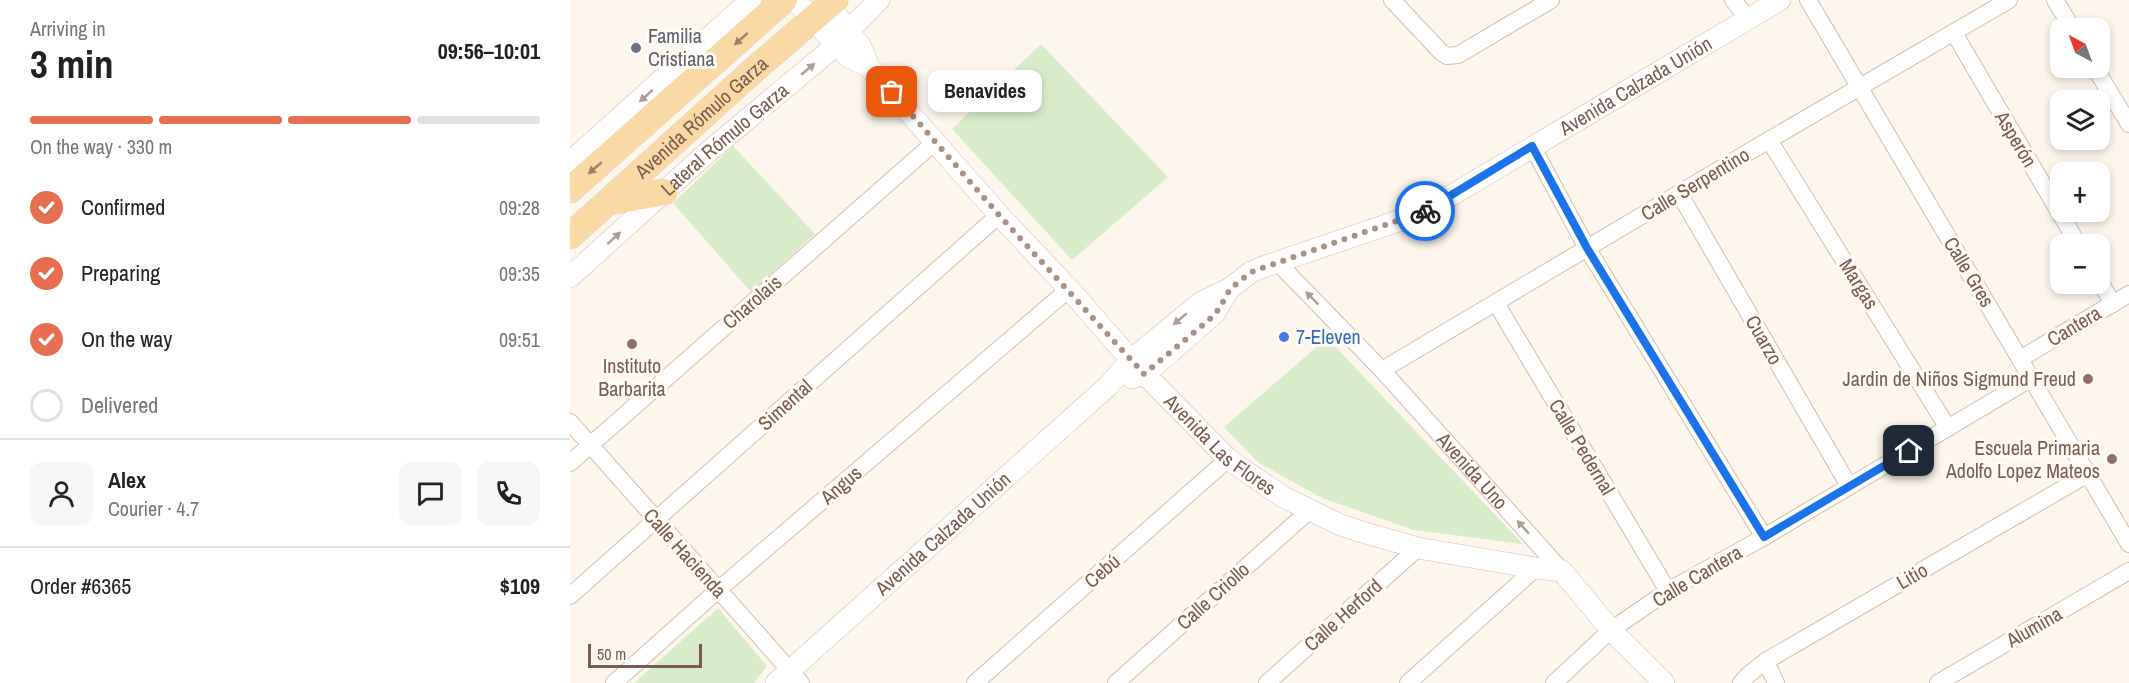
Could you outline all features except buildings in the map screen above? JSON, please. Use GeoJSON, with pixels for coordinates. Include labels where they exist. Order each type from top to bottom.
{"type":"FeatureCollection","features":[{"type":"Feature","properties":{"kind":"main road","name":"Avenida Rómulo Garza"},"geometry":{"type":"LineString","coordinates":[[570,190],[784,0]]}},
{"type":"Feature","properties":{"kind":"main road","name":"Avenida Rómulo Garza"},"geometry":{"type":"LineString","coordinates":[[570,236],[824,5]]}},
{"type":"Feature","properties":{"kind":"main road"},"geometry":{"type":"LineString","coordinates":[[609,202],[664,192]]}},
{"type":"Feature","properties":{"kind":"street"},"geometry":{"type":"LineString","coordinates":[[570,162],[751,0]]}},
{"type":"Feature","properties":{"kind":"street","name":"Avenida Las Flores"},"geometry":{"type":"LineString","coordinates":[[795,0],[824,5],[843,38],[849,57],[869,67],[999,215],[1138,367],[1228,459],[1282,496],[1341,525],[1418,548],[1562,571]]}},
{"type":"Feature","properties":{"kind":"street","name":"Lateral Rómulo Garza"},"geometry":{"type":"LineString","coordinates":[[570,277],[708,152],[843,38],[879,0]]}},
{"type":"Feature","properties":{"kind":"street"},"geometry":{"type":"LineString","coordinates":[[1392,0],[1441,52],[1452,57],[1551,0]]}},
{"type":"Feature","properties":{"kind":"street"},"geometry":{"type":"LineString","coordinates":[[1519,0],[1531,13]]}},
{"type":"Feature","properties":{"kind":"street"},"geometry":{"type":"LineString","coordinates":[[1733,0],[1748,19]]}},
{"type":"Feature","properties":{"kind":"street","name":"Avenida Calzada Unión"},"geometry":{"type":"LineString","coordinates":[[789,679],[1108,386],[1138,367],[1200,303],[1230,289],[1251,272],[1421,213],[1779,0]]}},
{"type":"Feature","properties":{"kind":"street","name":"Calle Gres"},"geometry":{"type":"LineString","coordinates":[[1808,0],[2129,544]]}},
{"type":"Feature","properties":{"kind":"street","name":"Calle Serpentino"},"geometry":{"type":"LineString","coordinates":[[1382,370],[2009,0]]}},
{"type":"Feature","properties":{"kind":"street"},"geometry":{"type":"LineString","coordinates":[[2055,0],[2066,18]]}},
{"type":"Feature","properties":{"kind":"street","name":"Asperón"},"geometry":{"type":"LineString","coordinates":[[1954,33],[2072,234]]}},
{"type":"Feature","properties":{"kind":"street"},"geometry":{"type":"LineString","coordinates":[[2101,78],[2129,124]]}},
{"type":"Feature","properties":{"kind":"street","name":"Margas"},"geometry":{"type":"LineString","coordinates":[[1769,140],[1948,428]]}},
{"type":"Feature","properties":{"kind":"street","name":"Charolais"},"geometry":{"type":"LineString","coordinates":[[570,463],[935,142]]}},
{"type":"Feature","properties":{"kind":"street"},"geometry":{"type":"LineString","coordinates":[[1532,146],[1587,248],[1764,537]]}},
{"type":"Feature","properties":{"kind":"street","name":"Cuarzo"},"geometry":{"type":"LineString","coordinates":[[1679,194],[1850,486]]}},
{"type":"Feature","properties":{"kind":"street","name":"Simental"},"geometry":{"type":"LineString","coordinates":[[570,596],[999,215]]}},
{"type":"Feature","properties":{"kind":"street","name":"Avenida Uno"},"geometry":{"type":"LineString","coordinates":[[1277,262],[1382,370],[1562,571],[1611,630],[1664,683]]}},
{"type":"Feature","properties":{"kind":"street","name":"Angus"},"geometry":{"type":"LineString","coordinates":[[614,683],[718,590],[1069,289]]}},
{"type":"Feature","properties":{"kind":"street"},"geometry":{"type":"LineString","coordinates":[[2107,294],[2113,304]]}},
{"type":"Feature","properties":{"kind":"street","name":"Cantera"},"geometry":{"type":"LineString","coordinates":[[2020,359],[2129,294]]}},
{"type":"Feature","properties":{"kind":"street","name":"Calle Pedernal"},"geometry":{"type":"LineString","coordinates":[[1496,303],[1668,591]]}},
{"type":"Feature","properties":{"kind":"street","name":"Calle Cantera"},"geometry":{"type":"LineString","coordinates":[[1554,683],[1611,630],[1668,591],[1764,537],[2032,378]]}},
{"type":"Feature","properties":{"kind":"street","name":"Calle Hacienda"},"geometry":{"type":"LineString","coordinates":[[570,422],[718,590],[789,679]]}},
{"type":"Feature","properties":{"kind":"street","name":"Cebú"},"geometry":{"type":"LineString","coordinates":[[975,683],[1228,459]]}},
{"type":"Feature","properties":{"kind":"street","name":"Litio"},"geometry":{"type":"LineString","coordinates":[[1741,683],[1766,661],[2088,474]]}},
{"type":"Feature","properties":{"kind":"street","name":"Calle Criollo"},"geometry":{"type":"LineString","coordinates":[[1116,683],[1310,510]]}},
{"type":"Feature","properties":{"kind":"street","name":"Calle Herford"},"geometry":{"type":"LineString","coordinates":[[1267,683],[1418,548]]}},
{"type":"Feature","properties":{"kind":"street"},"geometry":{"type":"LineString","coordinates":[[1408,683],[1536,568]]}},
{"type":"Feature","properties":{"kind":"street","name":"Alumina"},"geometry":{"type":"LineString","coordinates":[[1938,683],[2129,572]]}},
{"type":"Feature","properties":{"kind":"street"},"geometry":{"type":"LineString","coordinates":[[1766,661],[1776,683]]}},
{"type":"Feature","properties":{"kind":"green space"},"geometry":{"type":"Polygon","coordinates":[[[1041,44],[1168,177],[1072,260],[952,129],[1041,44]]]}},
{"type":"Feature","properties":{"kind":"green space"},"geometry":{"type":"Polygon","coordinates":[[[733,146],[815,234],[751,292],[673,203],[733,146]]]}},
{"type":"Feature","properties":{"kind":"green space"},"geometry":{"type":"Polygon","coordinates":[[[1327,338],[1523,544],[1414,530],[1322,498],[1259,463],[1224,427],[1327,338]]]}},
{"type":"Feature","properties":{"kind":"green space"},"geometry":{"type":"Polygon","coordinates":[[[718,608],[767,666],[754,683],[634,683],[718,608]]]}},
{"type":"Feature","properties":{"kind":"way so far"},"geometry":{"type":"LineString","coordinates":[[892,92],[999,215],[1069,289],[1144,374],[1209,320],[1219,309],[1230,289],[1251,272],[1425,211]]}},
{"type":"Feature","properties":{"kind":"place","name":"Familia Cristiana"},"geometry":{"type":"Point","coordinates":[636,48]}},
{"type":"Feature","properties":{"kind":"place","name":"Benavides"},"geometry":{"type":"Point","coordinates":[892,92]}},
{"type":"Feature","properties":{"kind":"place","name":"7-Eleven"},"geometry":{"type":"Point","coordinates":[1284,337]}},
{"type":"Feature","properties":{"kind":"place","name":"Instituto Barbarita"},"geometry":{"type":"Point","coordinates":[632,344]}},
{"type":"Feature","properties":{"kind":"place","name":"Jardin de Niños Sigmund Freud"},"geometry":{"type":"Point","coordinates":[2088,379]}},
{"type":"Feature","properties":{"kind":"place","name":"Escuela Primaria Adolfo Lopez Mateos"},"geometry":{"type":"Point","coordinates":[2112,459]}},
{"type":"Feature","properties":{"kind":"route"},"geometry":{"type":"LineString","coordinates":[[1425,211],[1532,146],[1587,248],[1764,537],[1909,451]]}}]}
